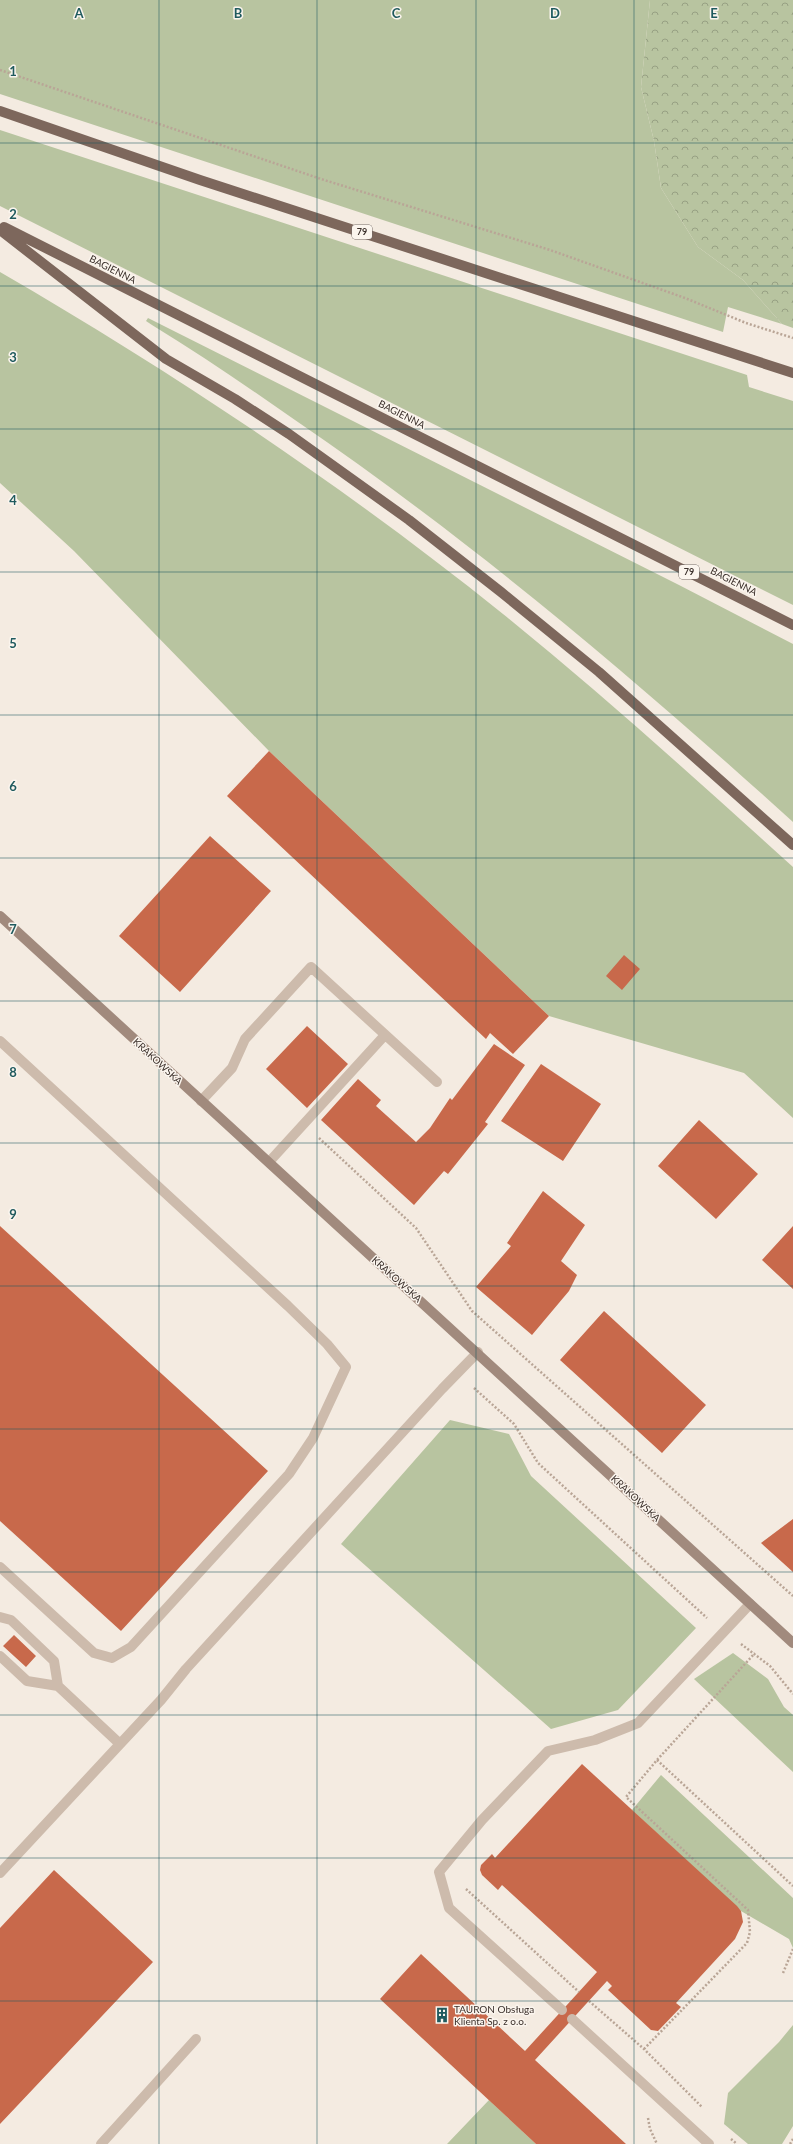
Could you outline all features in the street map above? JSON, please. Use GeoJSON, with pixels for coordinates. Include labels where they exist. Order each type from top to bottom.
{"type":"FeatureCollection","features":[{"type":"Feature","properties":{"kind":"main road","name":"79"},"geometry":{"type":"LineString","coordinates":[[0,112],[200,180],[793,374]]}},
{"type":"Feature","properties":{"kind":"main road","name":"BAGIENNA"},"geometry":{"type":"LineString","coordinates":[[0,226],[793,625]]}},
{"type":"Feature","properties":{"kind":"main road"},"geometry":{"type":"LineString","coordinates":[[0,230],[166,359],[253,410],[409,520],[587,662],[657,722],[793,845]]}},
{"type":"Feature","properties":{"kind":"street","name":"KRAKOWSKA"},"geometry":{"type":"LineString","coordinates":[[0,916],[201,1101],[478,1352],[793,1644]]}},
{"type":"Feature","properties":{"kind":"lane"},"geometry":{"type":"LineString","coordinates":[[201,1101],[232,1068],[245,1039],[311,967],[437,1082]]}},
{"type":"Feature","properties":{"kind":"lane"},"geometry":{"type":"LineString","coordinates":[[269,1162],[385,1035]]}},
{"type":"Feature","properties":{"kind":"lane"},"geometry":{"type":"LineString","coordinates":[[0,1041],[288,1306],[327,1344],[346,1367],[314,1438],[289,1474],[131,1647],[112,1658],[94,1653],[0,1567]]}},
{"type":"Feature","properties":{"kind":"lane"},"geometry":{"type":"LineString","coordinates":[[0,1873],[120,1744],[457,1373],[478,1352]]}},
{"type":"Feature","properties":{"kind":"lane"},"geometry":{"type":"LineString","coordinates":[[562,2010],[449,1908],[439,1872],[482,1820],[548,1751],[595,1740],[638,1723],[750,1604]]}},
{"type":"Feature","properties":{"kind":"lane"},"geometry":{"type":"LineString","coordinates":[[0,1617],[11,1620],[54,1661],[58,1686]]}},
{"type":"Feature","properties":{"kind":"lane"},"geometry":{"type":"LineString","coordinates":[[0,1656],[27,1681],[58,1686],[120,1744]]}},
{"type":"Feature","properties":{"kind":"lane"},"geometry":{"type":"LineString","coordinates":[[572,2019],[709,2144]]}},
{"type":"Feature","properties":{"kind":"lane"},"geometry":{"type":"LineString","coordinates":[[101,2144],[196,2039]]}},
{"type":"Feature","properties":{"kind":"path"},"geometry":{"type":"LineString","coordinates":[[0,70],[306,174],[550,250],[686,298],[746,323],[793,338]]}},
{"type":"Feature","properties":{"kind":"path"},"geometry":{"type":"LineString","coordinates":[[304,1125],[416,1228],[472,1312],[793,1596]]}},
{"type":"Feature","properties":{"kind":"path"},"geometry":{"type":"LineString","coordinates":[[457,1373],[514,1424],[538,1463],[710,1621],[755,1653],[770,1666],[793,1694]]}},
{"type":"Feature","properties":{"kind":"path"},"geometry":{"type":"LineString","coordinates":[[644,2049],[747,1943],[750,1932],[748,1910],[626,1797],[657,1760],[755,1653]]}},
{"type":"Feature","properties":{"kind":"path"},"geometry":{"type":"LineString","coordinates":[[657,1760],[793,1886]]}},
{"type":"Feature","properties":{"kind":"path"},"geometry":{"type":"LineString","coordinates":[[464,1887],[579,1992]]}},
{"type":"Feature","properties":{"kind":"path"},"geometry":{"type":"LineString","coordinates":[[783,1973],[793,1949]]}},
{"type":"Feature","properties":{"kind":"path"},"geometry":{"type":"LineString","coordinates":[[790,2144],[793,2139]]}},
{"type":"Feature","properties":{"kind":"green space"},"geometry":{"type":"Polygon","coordinates":[[[0,0],[650,0],[641,87],[654,141],[661,188],[698,247],[743,280],[782,324],[728,307],[723,332],[0,94],[0,0]]]}},
{"type":"Feature","properties":{"kind":"green space"},"geometry":{"type":"Polygon","coordinates":[[[650,0],[793,0],[793,328],[782,324],[743,280],[698,247],[661,188],[654,141],[641,87],[650,0]]]}},
{"type":"Feature","properties":{"kind":"green space"},"geometry":{"type":"Polygon","coordinates":[[[0,130],[747,375],[749,387],[793,401],[793,605],[0,206],[0,130]]]}},
{"type":"Feature","properties":{"kind":"green space"},"geometry":{"type":"Polygon","coordinates":[[[0,272],[131,351],[195,392],[321,477],[382,521],[503,614],[614,707],[793,867],[793,1118],[744,1073],[549,1016],[269,751],[74,551],[0,483],[0,272]]]}},
{"type":"Feature","properties":{"kind":"green space"},"geometry":{"type":"Polygon","coordinates":[[[148,318],[679,585],[793,644],[793,822],[612,663],[488,562],[361,466],[242,383],[146,321],[148,318]]]}},
{"type":"Feature","properties":{"kind":"green space"},"geometry":{"type":"Polygon","coordinates":[[[450,1420],[509,1434],[531,1476],[696,1628],[618,1710],[551,1729],[341,1544],[450,1420]]]}},
{"type":"Feature","properties":{"kind":"green space"},"geometry":{"type":"Polygon","coordinates":[[[733,1653],[768,1679],[784,1707],[793,1715],[793,1772],[694,1679],[733,1653]]]}},
{"type":"Feature","properties":{"kind":"green space"},"geometry":{"type":"Polygon","coordinates":[[[661,1775],[793,1898],[793,1948],[789,1939],[741,1911],[632,1810],[661,1775]]]}},
{"type":"Feature","properties":{"kind":"green space"},"geometry":{"type":"Polygon","coordinates":[[[793,2025],[793,2126],[782,2144],[748,2144],[724,2124],[728,2093],[779,2042],[793,2025]]]}},
{"type":"Feature","properties":{"kind":"green space"},"geometry":{"type":"Polygon","coordinates":[[[489,2100],[536,2144],[447,2144],[489,2100]]]}},
{"type":"Feature","properties":{"kind":"building"},"geometry":{"type":"Polygon","coordinates":[[[269,751],[549,1016],[513,1054],[490,1033],[486,1039],[227,796],[269,751]]]}},
{"type":"Feature","properties":{"kind":"building"},"geometry":{"type":"Polygon","coordinates":[[[210,836],[271,891],[180,992],[119,936],[210,836]]]}},
{"type":"Feature","properties":{"kind":"building"},"geometry":{"type":"Polygon","coordinates":[[[624,955],[640,969],[622,990],[606,976],[624,955]]]}},
{"type":"Feature","properties":{"kind":"building"},"geometry":{"type":"Polygon","coordinates":[[[307,1026],[348,1064],[307,1108],[266,1069],[307,1026]]]}},
{"type":"Feature","properties":{"kind":"building"},"geometry":{"type":"Polygon","coordinates":[[[494,1044],[525,1065],[485,1122],[488,1124],[448,1174],[444,1171],[414,1205],[321,1120],[358,1079],[381,1100],[376,1106],[416,1142],[430,1128],[450,1098],[452,1100],[494,1044]]]}},
{"type":"Feature","properties":{"kind":"building"},"geometry":{"type":"Polygon","coordinates":[[[541,1064],[601,1104],[563,1161],[501,1121],[541,1064]]]}},
{"type":"Feature","properties":{"kind":"building"},"geometry":{"type":"Polygon","coordinates":[[[699,1120],[758,1174],[716,1219],[658,1166],[699,1120]]]}},
{"type":"Feature","properties":{"kind":"building"},"geometry":{"type":"Polygon","coordinates":[[[543,1191],[585,1225],[561,1261],[577,1275],[569,1291],[532,1335],[476,1287],[511,1246],[507,1243],[543,1191]]]}},
{"type":"Feature","properties":{"kind":"building"},"geometry":{"type":"Polygon","coordinates":[[[0,1226],[268,1471],[121,1631],[0,1521],[0,1226]]]}},
{"type":"Feature","properties":{"kind":"building"},"geometry":{"type":"Polygon","coordinates":[[[793,1226],[793,1289],[762,1260],[793,1226]]]}},
{"type":"Feature","properties":{"kind":"building"},"geometry":{"type":"Polygon","coordinates":[[[604,1311],[706,1405],[662,1453],[560,1360],[604,1311]]]}},
{"type":"Feature","properties":{"kind":"building"},"geometry":{"type":"Polygon","coordinates":[[[793,1519],[793,1572],[761,1543],[793,1519]]]}},
{"type":"Feature","properties":{"kind":"building"},"geometry":{"type":"Polygon","coordinates":[[[14,1635],[36,1656],[26,1667],[3,1646],[14,1635]]]}},
{"type":"Feature","properties":{"kind":"building"},"geometry":{"type":"Polygon","coordinates":[[[582,1764],[737,1906],[741,1911],[743,1922],[735,1939],[676,2003],[681,2007],[658,2031],[651,2030],[608,1990],[612,1986],[607,1981],[535,2060],[626,2144],[536,2144],[380,1999],[421,1954],[525,2051],[597,1972],[502,1885],[498,1890],[482,1875],[480,1870],[481,1865],[492,1854],[495,1858],[582,1764]]]}},
{"type":"Feature","properties":{"kind":"building"},"geometry":{"type":"Polygon","coordinates":[[[54,1870],[153,1962],[0,2124],[0,1928],[54,1870]]]}},
{"type":"Feature","properties":{"kind":"place","name":"TAURON Obsługa Klienta Sp. z o.o."},"geometry":{"type":"Point","coordinates":[442,2015]}}]}
